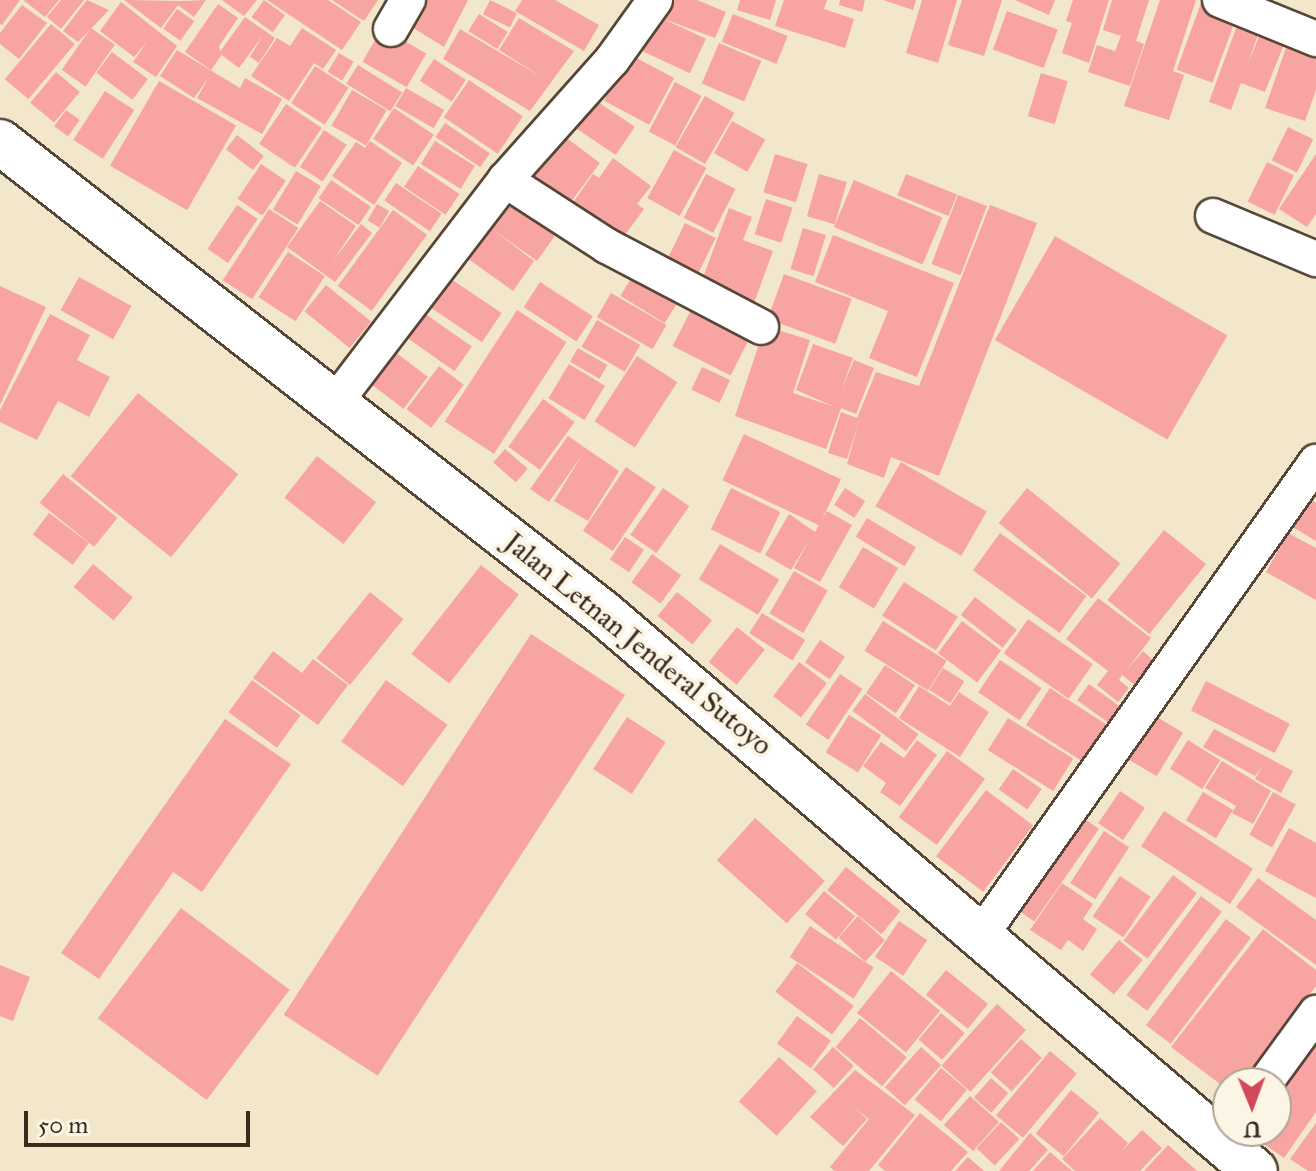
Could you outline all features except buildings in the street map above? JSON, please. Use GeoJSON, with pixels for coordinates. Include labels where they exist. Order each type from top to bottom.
{"type":"FeatureCollection","features":[{"type":"Feature","properties":{"kind":"main road","name":"Jalan Letnan Jenderal Sutoyo"},"geometry":{"type":"LineString","coordinates":[[0,142],[137,253],[337,400],[603,613],[981,935],[1212,1125]]}},
{"type":"Feature","properties":{"kind":"main road","name":"Jalan Letnan Jenderal Sutoyo"},"geometry":{"type":"LineString","coordinates":[[1235,1147],[1255,1171]]}},
{"type":"Feature","properties":{"kind":"street"},"geometry":{"type":"LineString","coordinates":[[391,29],[408,0]]}},
{"type":"Feature","properties":{"kind":"street"},"geometry":{"type":"LineString","coordinates":[[337,400],[505,180],[612,60],[655,0]]}},
{"type":"Feature","properties":{"kind":"street"},"geometry":{"type":"LineString","coordinates":[[1220,0],[1316,39]]}},
{"type":"Feature","properties":{"kind":"street"},"geometry":{"type":"LineString","coordinates":[[505,180],[607,246],[761,327]]}},
{"type":"Feature","properties":{"kind":"street"},"geometry":{"type":"LineString","coordinates":[[1213,216],[1316,259]]}},
{"type":"Feature","properties":{"kind":"street"},"geometry":{"type":"LineString","coordinates":[[981,935],[1316,462]]}},
{"type":"Feature","properties":{"kind":"street"},"geometry":{"type":"LineString","coordinates":[[1277,1067],[1316,1013]]}}]}
